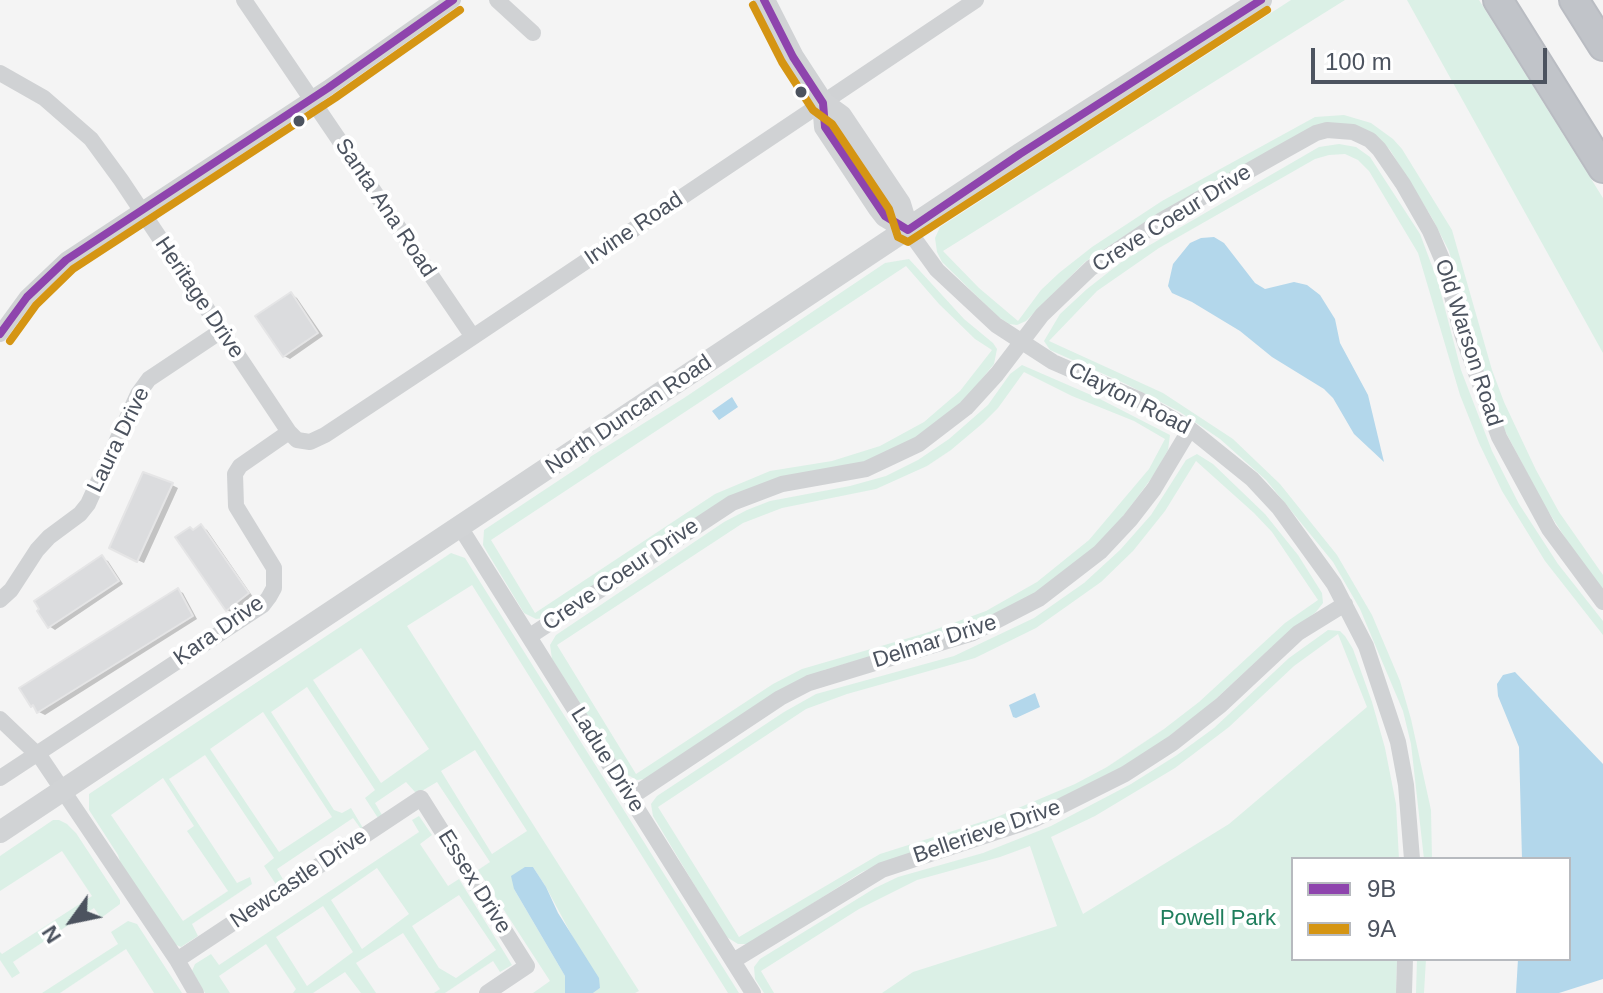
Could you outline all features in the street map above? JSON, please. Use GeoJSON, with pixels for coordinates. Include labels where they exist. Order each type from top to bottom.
{"type":"FeatureCollection","features":[{"type":"Feature","properties":{"kind":"highway"},"geometry":{"type":"LineString","coordinates":[[1498,0],[1603,168]]}},
{"type":"Feature","properties":{"kind":"highway"},"geometry":{"type":"LineString","coordinates":[[1574,0],[1603,46]]}},
{"type":"Feature","properties":{"kind":"main road"},"geometry":{"type":"LineString","coordinates":[[764,0],[793,57],[823,103],[825,127],[885,216],[908,230]]}},
{"type":"Feature","properties":{"kind":"main road","name":"North Duncan Road"},"geometry":{"type":"LineString","coordinates":[[0,832],[1020,154],[1261,0]]}},
{"type":"Feature","properties":{"kind":"street","name":"Santa Ana Road"},"geometry":{"type":"LineString","coordinates":[[244,0],[473,337]]}},
{"type":"Feature","properties":{"kind":"street"},"geometry":{"type":"LineString","coordinates":[[0,334],[27,297],[49,274],[312,99],[453,0]]}},
{"type":"Feature","properties":{"kind":"street"},"geometry":{"type":"LineString","coordinates":[[497,0],[533,33]]}},
{"type":"Feature","properties":{"kind":"street","name":"Irvine Road"},"geometry":{"type":"LineString","coordinates":[[289,432],[297,440],[316,440],[976,0]]}},
{"type":"Feature","properties":{"kind":"street","name":"Heritage Drive"},"geometry":{"type":"LineString","coordinates":[[0,73],[44,98],[91,139],[289,432]]}},
{"type":"Feature","properties":{"kind":"street","name":"Creve Coeur Drive"},"geometry":{"type":"LineString","coordinates":[[530,636],[732,503],[782,484],[866,469],[919,444],[966,408],[1059,296],[1125,243],[1316,133],[1327,130],[1353,132]]}},
{"type":"Feature","properties":{"kind":"street","name":"Old Warson Road"},"geometry":{"type":"LineString","coordinates":[[1353,132],[1370,140],[1379,149],[1430,231],[1442,259],[1478,385],[1499,437],[1549,529],[1603,602]]}},
{"type":"Feature","properties":{"kind":"street","name":"Clayton Road"},"geometry":{"type":"LineString","coordinates":[[908,230],[937,270],[970,303],[1021,343],[1053,362],[1138,399],[1190,429],[1252,479],[1279,508],[1313,552],[1345,604],[1375,671],[1398,742],[1406,785],[1412,857]]}},
{"type":"Feature","properties":{"kind":"street","name":"Laura Drive"},"geometry":{"type":"LineString","coordinates":[[0,600],[11,590],[37,550],[88,504],[138,394],[149,379],[221,331]]}},
{"type":"Feature","properties":{"kind":"street","name":"Delmar Drive"},"geometry":{"type":"LineString","coordinates":[[631,797],[780,698],[809,683],[973,633],[1039,599],[1072,576],[1130,520],[1154,489],[1190,429]]}},
{"type":"Feature","properties":{"kind":"street","name":"Kara Drive"},"geometry":{"type":"LineString","coordinates":[[0,778],[263,605],[274,588],[274,568],[236,506],[235,474],[240,466],[289,432]]}},
{"type":"Feature","properties":{"kind":"street","name":"Ladue Drive"},"geometry":{"type":"LineString","coordinates":[[460,527],[753,993]]}},
{"type":"Feature","properties":{"kind":"street","name":"Bellerieve Drive"},"geometry":{"type":"LineString","coordinates":[[733,961],[882,870],[1033,820],[1125,774],[1173,743],[1221,705],[1298,633],[1345,604]]}},
{"type":"Feature","properties":{"kind":"street"},"geometry":{"type":"LineString","coordinates":[[0,719],[37,754],[177,960],[196,993]]}},
{"type":"Feature","properties":{"kind":"street","name":"Newcastle Drive"},"geometry":{"type":"LineString","coordinates":[[177,960],[421,798]]}},
{"type":"Feature","properties":{"kind":"street","name":"Essex Drive"},"geometry":{"type":"LineString","coordinates":[[421,798],[527,966],[487,993]]}},
{"type":"Feature","properties":{"kind":"street"},"geometry":{"type":"LineString","coordinates":[[1404,993],[1405,961]]}},
{"type":"Feature","properties":{"kind":"green space"},"geometry":{"type":"Polygon","coordinates":[[[1291,0],[1345,0],[943,251],[979,288],[1018,321],[1041,290],[1059,273],[1092,247],[1162,201],[1315,117],[1344,115],[1371,123],[1402,149],[1452,230],[1504,402],[1559,512],[1603,575],[1603,590],[1544,505],[1504,429],[1479,359],[1449,251],[1390,150],[1371,133],[1349,125],[1144,223],[1085,262],[1026,321],[1017,325],[997,316],[942,262],[935,238],[940,227],[1291,0]]]}},
{"type":"Feature","properties":{"kind":"green space"},"geometry":{"type":"Polygon","coordinates":[[[1407,0],[1479,0],[1603,198],[1603,353],[1407,0]]]}},
{"type":"Feature","properties":{"kind":"green space"},"geometry":{"type":"Polygon","coordinates":[[[1339,144],[1356,147],[1370,157],[1420,234],[1438,282],[1461,370],[1492,451],[1519,504],[1558,564],[1603,621],[1603,635],[1545,561],[1502,491],[1460,395],[1418,253],[1369,171],[1358,160],[1345,154],[1315,159],[1159,248],[1097,291],[1049,341],[1163,393],[1233,439],[1280,484],[1337,555],[1372,615],[1400,681],[1431,810],[1432,857],[1424,857],[1411,744],[1403,711],[1360,609],[1333,562],[1266,480],[1220,439],[1180,412],[1050,350],[1044,341],[1060,314],[1124,260],[1319,147],[1339,144]]]}},
{"type":"Feature","properties":{"kind":"green space"},"geometry":{"type":"Polygon","coordinates":[[[909,259],[964,319],[997,349],[994,364],[960,406],[919,438],[869,462],[776,480],[544,618],[536,619],[524,613],[483,545],[484,530],[885,263],[909,259]],[[906,266],[491,540],[535,613],[715,494],[770,471],[832,461],[880,446],[924,422],[960,391],[992,350],[975,339],[906,266]]]}},
{"type":"Feature","properties":{"kind":"green space"},"geometry":{"type":"Polygon","coordinates":[[[1022,365],[1098,398],[1170,435],[1168,450],[1156,472],[1097,546],[1044,588],[965,630],[824,670],[645,779],[637,780],[624,773],[552,659],[550,645],[556,635],[724,522],[747,510],[770,501],[886,476],[918,460],[949,439],[988,405],[1010,374],[1022,365]],[[1024,372],[983,423],[927,466],[876,489],[782,508],[743,523],[557,645],[636,774],[773,684],[802,669],[926,633],[986,611],[1037,582],[1089,540],[1149,469],[1165,439],[1134,421],[1024,372]]]}},
{"type":"Feature","properties":{"kind":"green space"},"geometry":{"type":"Polygon","coordinates":[[[1197,454],[1213,464],[1265,514],[1298,555],[1322,593],[1323,603],[1316,612],[1272,647],[1207,707],[1151,750],[1102,780],[1050,807],[862,872],[749,944],[738,944],[725,936],[653,816],[651,804],[657,796],[816,694],[954,656],[1034,618],[1084,583],[1120,550],[1151,515],[1186,460],[1197,454]],[[1196,461],[1165,511],[1133,551],[1101,582],[1036,628],[975,658],[847,694],[806,709],[658,807],[739,937],[880,854],[997,817],[1075,784],[1107,767],[1199,702],[1285,623],[1318,600],[1272,532],[1196,461]]]}},
{"type":"Feature","properties":{"kind":"green space"},"geometry":{"type":"Polygon","coordinates":[[[451,553],[465,558],[739,993],[728,993],[472,585],[407,626],[639,991],[593,993],[600,988],[533,867],[514,889],[565,976],[565,993],[533,993],[550,981],[478,870],[490,862],[437,782],[415,792],[406,782],[375,803],[382,815],[378,818],[365,798],[375,790],[307,687],[271,712],[334,810],[342,813],[351,808],[363,828],[353,818],[277,869],[284,881],[277,886],[264,866],[274,858],[205,755],[169,779],[237,883],[250,877],[252,884],[192,924],[198,936],[181,947],[174,944],[121,865],[118,855],[89,810],[89,794],[451,553]],[[361,648],[313,680],[381,783],[429,749],[361,648]],[[263,712],[210,749],[279,852],[332,817],[263,712]],[[475,750],[441,771],[492,854],[527,831],[475,750]],[[163,778],[111,815],[183,921],[228,891],[187,831],[194,826],[163,778]]]}},
{"type":"Feature","properties":{"kind":"green space","name":"Powell Park"},"geometry":{"type":"Polygon","coordinates":[[[1328,630],[1340,631],[1345,636],[1353,649],[1372,702],[1385,748],[1396,804],[1399,857],[1291,857],[1291,961],[1397,961],[1396,993],[882,993],[913,972],[1057,926],[1030,846],[917,880],[859,909],[761,971],[774,993],[764,993],[755,979],[754,967],[760,959],[875,888],[898,877],[983,853],[1051,826],[1131,784],[1214,728],[1289,658],[1328,630]],[[1338,634],[1294,666],[1229,727],[1175,768],[1095,816],[1051,837],[1083,914],[1229,824],[1367,707],[1338,634]]]}},
{"type":"Feature","properties":{"kind":"green space"},"geometry":{"type":"Polygon","coordinates":[[[419,816],[432,835],[420,844],[448,886],[459,879],[512,965],[500,972],[493,961],[445,993],[434,993],[440,989],[403,933],[356,963],[376,993],[361,993],[345,972],[313,993],[293,993],[296,989],[266,944],[219,976],[230,993],[205,993],[192,971],[195,964],[211,954],[219,965],[419,832],[412,820],[419,816]],[[377,868],[331,900],[362,949],[409,914],[377,868]],[[459,895],[412,926],[439,968],[456,978],[496,950],[459,895]],[[323,906],[276,937],[307,986],[353,952],[323,906]]]}},
{"type":"Feature","properties":{"kind":"green space"},"geometry":{"type":"Polygon","coordinates":[[[53,820],[67,824],[76,833],[120,904],[101,918],[94,908],[13,962],[20,973],[12,978],[0,960],[0,952],[2,954],[92,896],[62,851],[0,891],[0,856],[53,820]]]}},
{"type":"Feature","properties":{"kind":"green space"},"geometry":{"type":"Polygon","coordinates":[[[128,921],[137,924],[182,993],[154,993],[126,949],[60,993],[42,993],[118,944],[111,932],[128,921]]]}},
{"type":"Feature","properties":{"kind":"green space"},"geometry":{"type":"Polygon","coordinates":[[[1417,961],[1426,961],[1424,993],[1416,993],[1417,961]]]}},
{"type":"Feature","properties":{"kind":"water"},"geometry":{"type":"Polygon","coordinates":[[[1214,237],[1224,243],[1255,283],[1265,289],[1294,282],[1307,285],[1320,295],[1335,319],[1340,343],[1368,395],[1384,462],[1354,434],[1333,398],[1324,389],[1272,357],[1240,331],[1172,293],[1168,286],[1173,264],[1190,243],[1214,237]]]}},
{"type":"Feature","properties":{"kind":"water"},"geometry":{"type":"Polygon","coordinates":[[[732,397],[738,407],[719,420],[712,411],[732,397]]]}},
{"type":"Feature","properties":{"kind":"water"},"geometry":{"type":"Polygon","coordinates":[[[1515,672],[1603,764],[1603,979],[1559,993],[1516,993],[1518,961],[1571,961],[1571,857],[1522,857],[1519,747],[1498,696],[1497,684],[1503,675],[1515,672]]]}},
{"type":"Feature","properties":{"kind":"water"},"geometry":{"type":"Polygon","coordinates":[[[1035,693],[1040,707],[1013,717],[1009,705],[1035,693]]]}},
{"type":"Feature","properties":{"kind":"water"},"geometry":{"type":"Polygon","coordinates":[[[525,867],[533,867],[599,978],[600,988],[593,993],[565,993],[565,976],[514,889],[511,876],[525,867]]]}},
{"type":"Feature","properties":{"kind":"building"},"geometry":{"type":"Polygon","coordinates":[[[291,292],[318,333],[283,357],[255,316],[291,292]]]}},
{"type":"Feature","properties":{"kind":"building"},"geometry":{"type":"Polygon","coordinates":[[[143,472],[173,483],[137,562],[109,548],[143,472]]]}},
{"type":"Feature","properties":{"kind":"building"},"geometry":{"type":"Polygon","coordinates":[[[201,524],[249,593],[226,611],[175,537],[201,524]]]}},
{"type":"Feature","properties":{"kind":"building"},"geometry":{"type":"Polygon","coordinates":[[[102,555],[119,581],[48,628],[34,601],[102,555]]]}},
{"type":"Feature","properties":{"kind":"building"},"geometry":{"type":"Polygon","coordinates":[[[178,588],[193,616],[37,713],[33,705],[31,707],[19,688],[178,588]]]}},
{"type":"Feature","properties":{"kind":"transit line","name":"9B"},"geometry":{"type":"LineString","coordinates":[[0,334],[27,297],[66,260],[328,88],[453,0]]}},
{"type":"Feature","properties":{"kind":"transit line","name":"9B"},"geometry":{"type":"LineString","coordinates":[[764,0],[793,57],[823,103],[825,127],[885,216],[908,230],[1020,154],[1261,0]]}},
{"type":"Feature","properties":{"kind":"transit line","name":"9A"},"geometry":{"type":"LineString","coordinates":[[753,5],[782,62],[813,110],[832,124],[889,209],[898,237],[908,242],[1267,10]]}},
{"type":"Feature","properties":{"kind":"transit line","name":"9A"},"geometry":{"type":"LineString","coordinates":[[10,341],[36,305],[73,269],[335,98],[460,10]]}}]}
